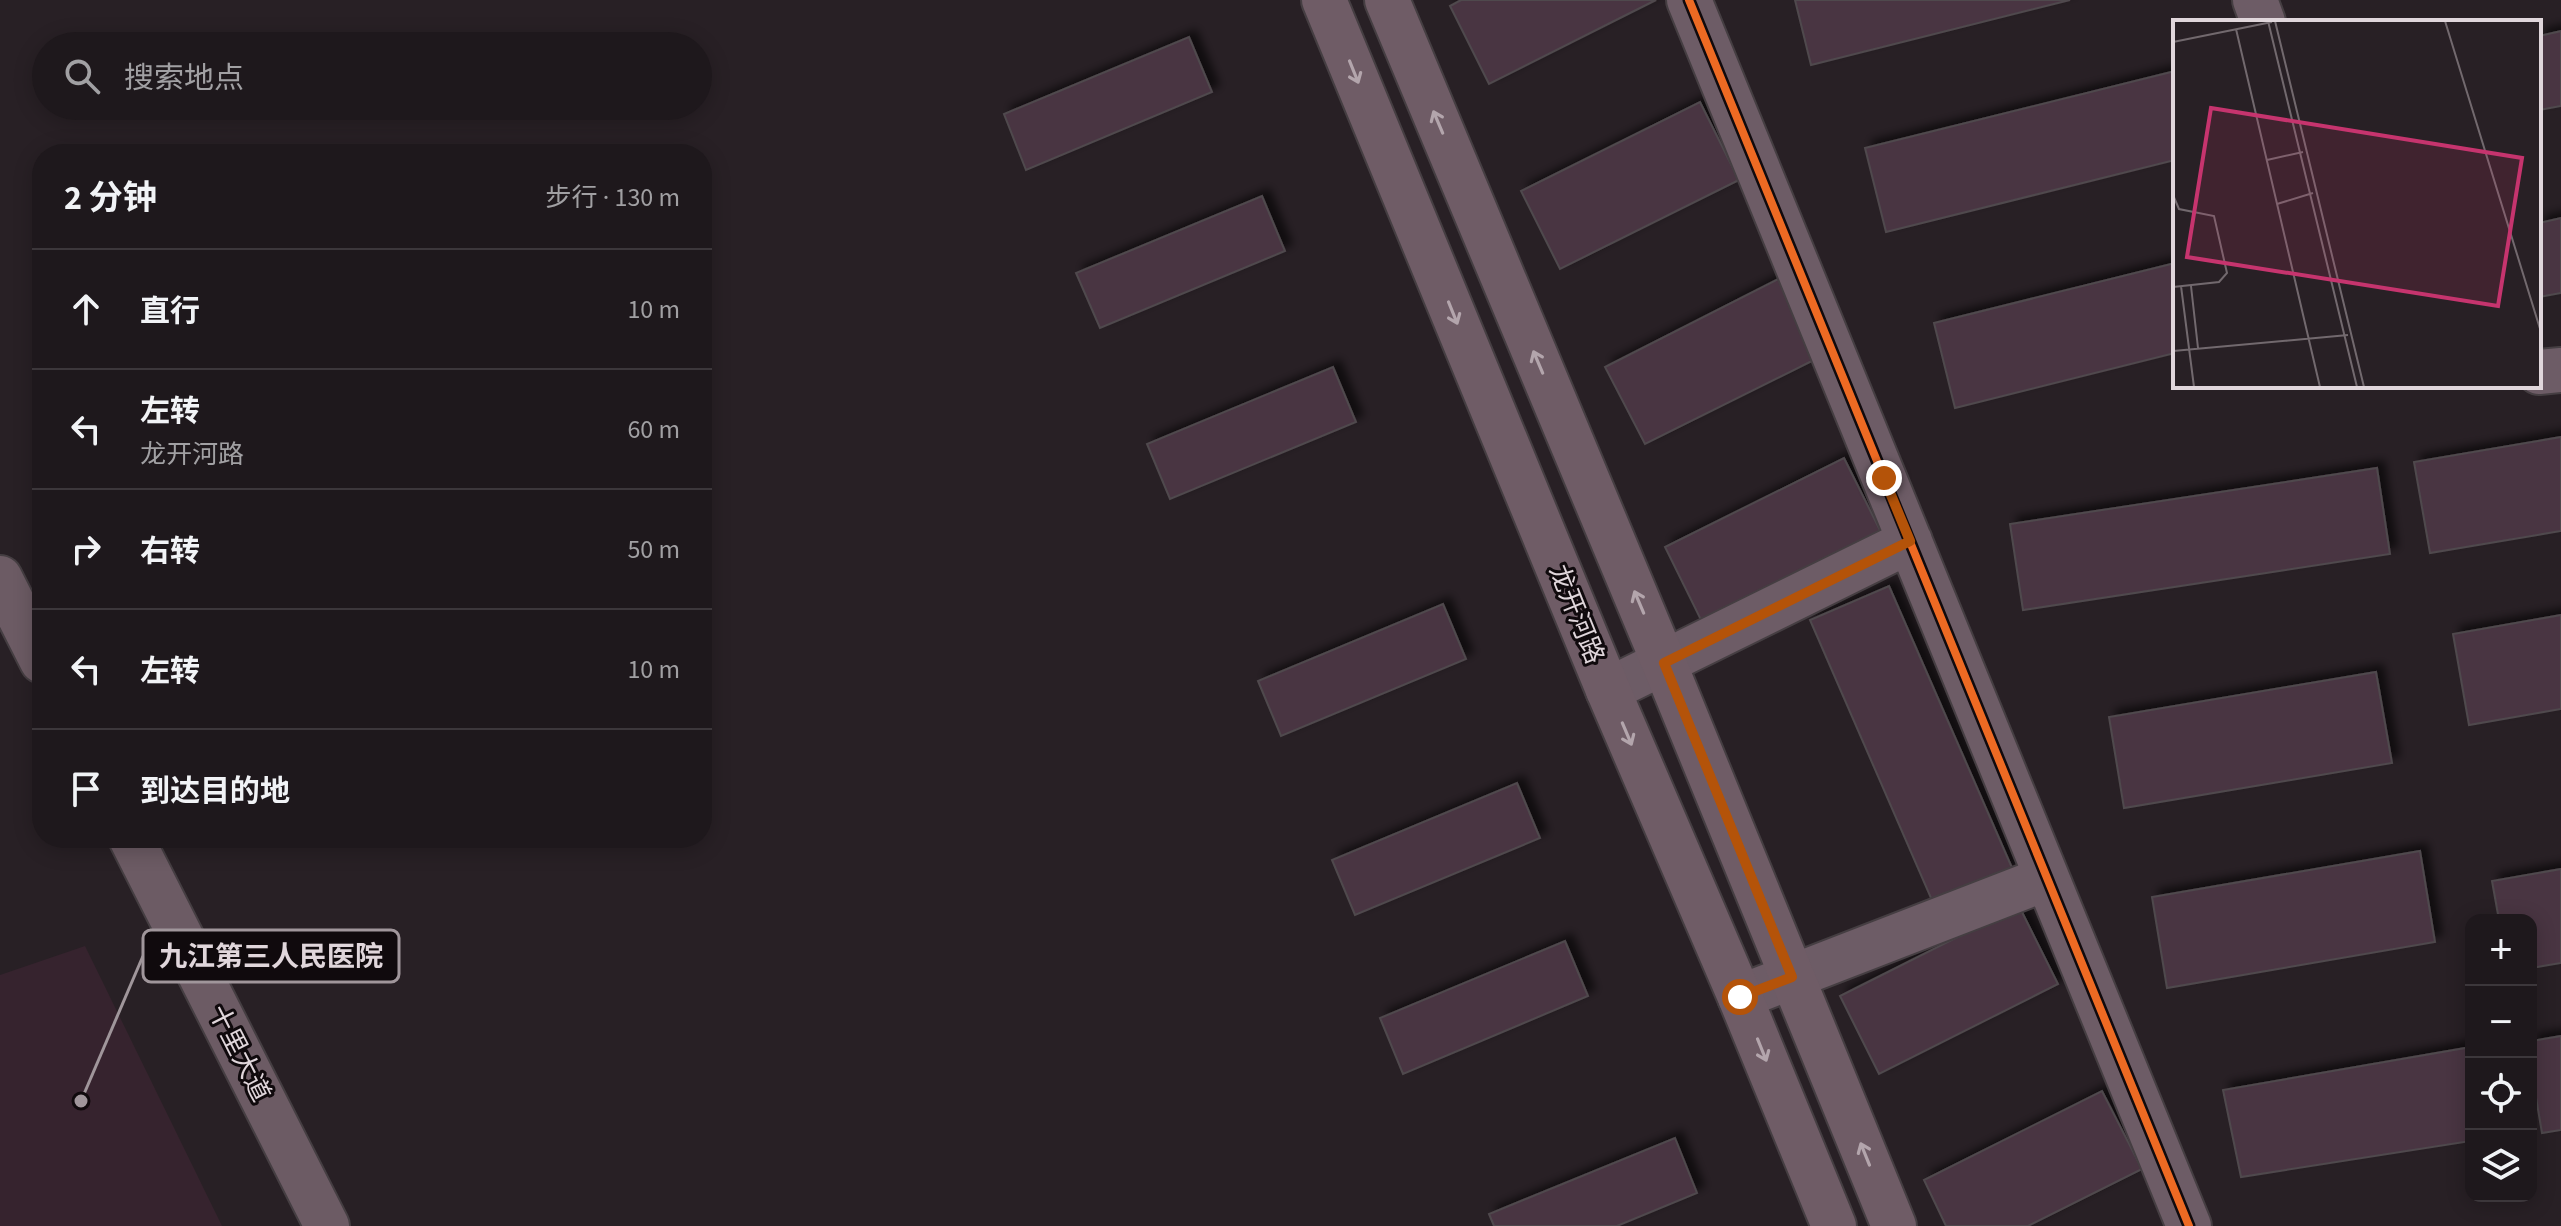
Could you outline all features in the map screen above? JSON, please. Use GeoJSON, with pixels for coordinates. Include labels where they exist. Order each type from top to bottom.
{"type":"FeatureCollection","features":[{"type":"Feature","properties":{"kind":"highway"},"geometry":{"type":"LineString","coordinates":[[0,578],[32,641]]}},
{"type":"Feature","properties":{"kind":"highway","name":"十里大道"},"geometry":{"type":"LineString","coordinates":[[136,848],[327,1226]]}},
{"type":"Feature","properties":{"kind":"main road","name":"龙开河路"},"geometry":{"type":"LineString","coordinates":[[1324,0],[1608,690],[1834,1226]]}},
{"type":"Feature","properties":{"kind":"main road"},"geometry":{"type":"LineString","coordinates":[[1387,0],[1664,663],[1894,1226]]}},
{"type":"Feature","properties":{"kind":"street"},"geometry":{"type":"LineString","coordinates":[[1689,0],[2189,1226]]}},
{"type":"Feature","properties":{"kind":"street"},"geometry":{"type":"LineString","coordinates":[[2255,0],[2262,20]]}},
{"type":"Feature","properties":{"kind":"street"},"geometry":{"type":"LineString","coordinates":[[2541,372],[2561,370]]}},
{"type":"Feature","properties":{"kind":"street"},"geometry":{"type":"LineString","coordinates":[[1608,690],[1910,541]]}},
{"type":"Feature","properties":{"kind":"street"},"geometry":{"type":"LineString","coordinates":[[1740,997],[2047,878]]}},
{"type":"Feature","properties":{"kind":"shaded area"},"geometry":{"type":"Polygon","coordinates":[[[85,946],[222,1226],[0,1226],[0,975],[85,946]]]}},
{"type":"Feature","properties":{"kind":"building"},"geometry":{"type":"Polygon","coordinates":[[[1461,0],[1656,0],[1489,84],[1450,6],[1461,0]]]}},
{"type":"Feature","properties":{"kind":"building"},"geometry":{"type":"Polygon","coordinates":[[[1795,0],[2070,0],[1811,65],[1795,0]]]}},
{"type":"Feature","properties":{"kind":"building"},"geometry":{"type":"Polygon","coordinates":[[[2561,31],[2561,106],[2541,110],[2541,36],[2561,31]]]}},
{"type":"Feature","properties":{"kind":"building"},"geometry":{"type":"Polygon","coordinates":[[[1189,37],[1212,92],[1026,170],[1004,114],[1189,37]]]}},
{"type":"Feature","properties":{"kind":"building"},"geometry":{"type":"Polygon","coordinates":[[[2173,71],[2173,160],[1886,232],[1865,148],[2173,71]]]}},
{"type":"Feature","properties":{"kind":"building"},"geometry":{"type":"Polygon","coordinates":[[[1700,102],[1739,180],[1560,269],[1521,191],[1700,102]]]}},
{"type":"Feature","properties":{"kind":"building"},"geometry":{"type":"Polygon","coordinates":[[[1262,196],[1285,251],[1100,328],[1076,273],[1262,196]]]}},
{"type":"Feature","properties":{"kind":"building"},"geometry":{"type":"Polygon","coordinates":[[[2561,218],[2561,293],[2541,297],[2541,223],[2561,218]]]}},
{"type":"Feature","properties":{"kind":"building"},"geometry":{"type":"Polygon","coordinates":[[[2173,263],[2173,354],[1955,408],[1934,323],[2173,263]]]}},
{"type":"Feature","properties":{"kind":"building"},"geometry":{"type":"Polygon","coordinates":[[[1784,276],[1824,355],[1645,444],[1605,367],[1784,276]]]}},
{"type":"Feature","properties":{"kind":"building"},"geometry":{"type":"Polygon","coordinates":[[[1333,367],[1356,422],[1170,499],[1147,444],[1333,367]]]}},
{"type":"Feature","properties":{"kind":"building"},"geometry":{"type":"Polygon","coordinates":[[[2561,437],[2561,531],[2430,553],[2414,462],[2561,437]]]}},
{"type":"Feature","properties":{"kind":"building"},"geometry":{"type":"Polygon","coordinates":[[[1844,458],[1883,536],[1704,626],[1665,547],[1844,458]]]}},
{"type":"Feature","properties":{"kind":"building"},"geometry":{"type":"Polygon","coordinates":[[[2377,468],[2390,554],[2023,610],[2010,524],[2377,468]]]}},
{"type":"Feature","properties":{"kind":"building"},"geometry":{"type":"Polygon","coordinates":[[[1889,586],[2013,870],[1934,905],[1810,620],[1889,586]]]}},
{"type":"Feature","properties":{"kind":"building"},"geometry":{"type":"Polygon","coordinates":[[[1443,604],[1466,659],[1281,736],[1258,681],[1443,604]]]}},
{"type":"Feature","properties":{"kind":"building"},"geometry":{"type":"Polygon","coordinates":[[[2561,615],[2561,709],[2469,725],[2453,634],[2561,615]]]}},
{"type":"Feature","properties":{"kind":"building"},"geometry":{"type":"Polygon","coordinates":[[[2376,672],[2392,763],[2124,808],[2109,717],[2376,672]]]}},
{"type":"Feature","properties":{"kind":"building"},"geometry":{"type":"Polygon","coordinates":[[[1517,783],[1540,838],[1355,915],[1332,860],[1517,783]]]}},
{"type":"Feature","properties":{"kind":"building"},"geometry":{"type":"Polygon","coordinates":[[[2420,851],[2435,942],[2167,988],[2152,897],[2420,851]]]}},
{"type":"Feature","properties":{"kind":"building"},"geometry":{"type":"Polygon","coordinates":[[[2561,869],[2561,963],[2537,967],[2537,914],[2498,914],[2492,881],[2561,869]]]}},
{"type":"Feature","properties":{"kind":"building"},"geometry":{"type":"Polygon","coordinates":[[[2019,906],[2058,984],[1879,1074],[1840,996],[2019,906]]]}},
{"type":"Feature","properties":{"kind":"building"},"geometry":{"type":"Polygon","coordinates":[[[1565,941],[1588,996],[1403,1074],[1380,1018],[1565,941]]]}},
{"type":"Feature","properties":{"kind":"building"},"geometry":{"type":"Polygon","coordinates":[[[2561,1036],[2561,1130],[2542,1133],[2537,1103],[2537,1040],[2561,1036]]]}},
{"type":"Feature","properties":{"kind":"building"},"geometry":{"type":"Polygon","coordinates":[[[2465,1048],[2465,1142],[2241,1177],[2223,1090],[2465,1048]]]}},
{"type":"Feature","properties":{"kind":"building"},"geometry":{"type":"Polygon","coordinates":[[[2102,1091],[2142,1169],[2028,1226],[1946,1226],[1924,1180],[2102,1091]]]}},
{"type":"Feature","properties":{"kind":"building"},"geometry":{"type":"Polygon","coordinates":[[[1675,1138],[1697,1193],[1617,1226],[1494,1226],[1489,1214],[1675,1138]]]}},
{"type":"Feature","properties":{"kind":"cycle path"},"geometry":{"type":"LineString","coordinates":[[1689,0],[2189,1226]]}},
{"type":"Feature","properties":{"kind":"place","name":"九江第三人民医院"},"geometry":{"type":"Point","coordinates":[81,1101]}},
{"type":"Feature","properties":{"kind":"route"},"geometry":{"type":"LineString","coordinates":[[1740,997],[1792,977],[1664,663],[1910,541],[1884,478]]}}]}
